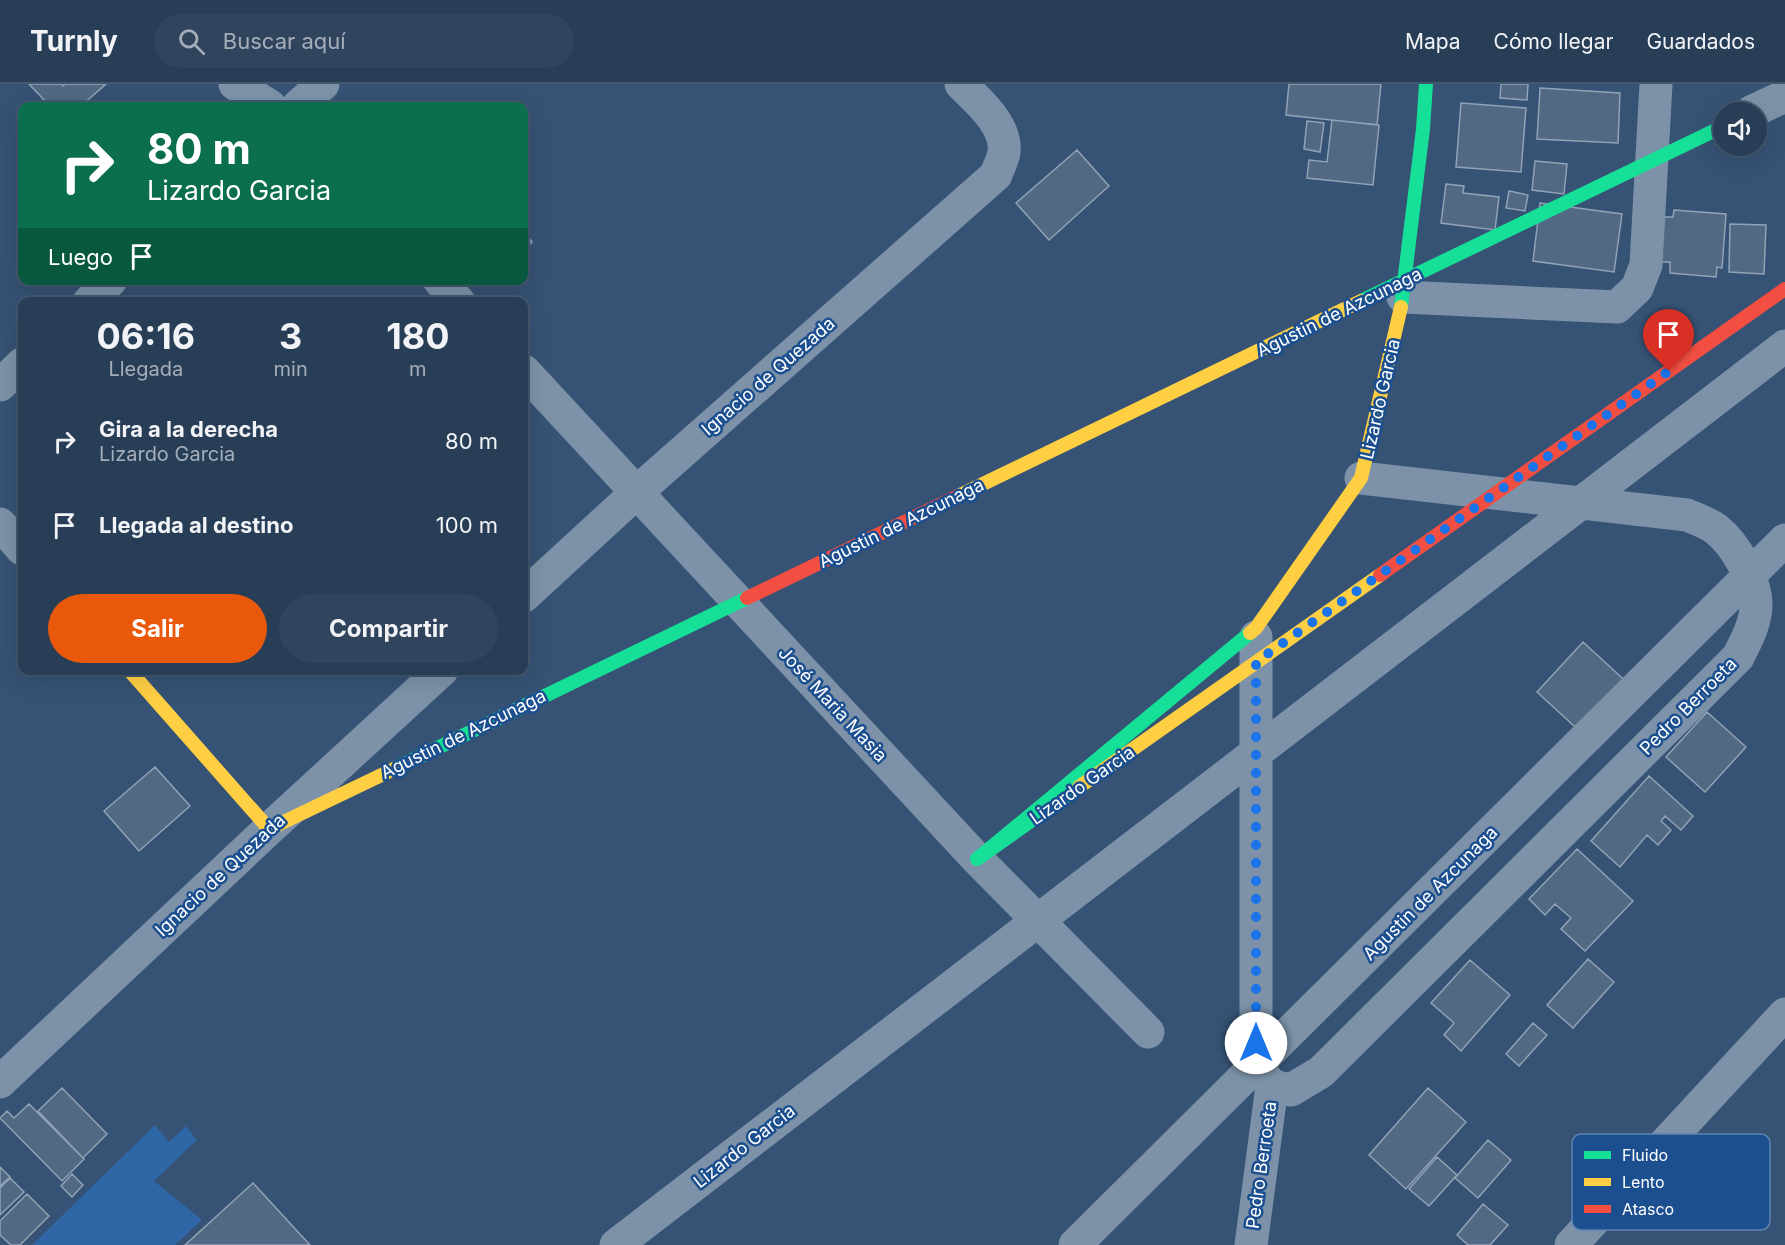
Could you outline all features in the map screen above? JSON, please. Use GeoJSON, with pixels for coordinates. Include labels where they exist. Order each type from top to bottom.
{"type":"FeatureCollection","features":[{"type":"Feature","properties":{"kind":"street"},"geometry":{"type":"LineString","coordinates":[[235,84],[264,102]]}},
{"type":"Feature","properties":{"kind":"street"},"geometry":{"type":"LineString","coordinates":[[303,102],[323,84]]}},
{"type":"Feature","properties":{"kind":"street","name":"Ignacio de Quezada"},"geometry":{"type":"LineString","coordinates":[[528,592],[637,492],[996,175],[1004,151],[1000,129],[961,84]]}},
{"type":"Feature","properties":{"kind":"street","name":"Lizardo Garcia"},"geometry":{"type":"LineString","coordinates":[[976,859],[1256,628],[1362,478],[1404,288],[1424,129],[1426,84]]}},
{"type":"Feature","properties":{"kind":"street"},"geometry":{"type":"LineString","coordinates":[[1404,288],[1617,307],[1637,288],[1646,265],[1656,84]]}},
{"type":"Feature","properties":{"kind":"street"},"geometry":{"type":"LineString","coordinates":[[1767,104],[1785,96]]}},
{"type":"Feature","properties":{"kind":"street","name":"Agustin de Azcunaga"},"geometry":{"type":"LineString","coordinates":[[268,829],[738,602],[1404,288],[1713,131]]}},
{"type":"Feature","properties":{"kind":"street"},"geometry":{"type":"LineString","coordinates":[[94,297],[106,285]]}},
{"type":"Feature","properties":{"kind":"street"},"geometry":{"type":"LineString","coordinates":[[444,285],[454,297]]}},
{"type":"Feature","properties":{"kind":"street","name":"Lizardo Garcia"},"geometry":{"type":"LineString","coordinates":[[976,859],[1785,289]]}},
{"type":"Feature","properties":{"kind":"street","name":"Lizardo Garcia"},"geometry":{"type":"LineString","coordinates":[[616,1245],[1785,346]]}},
{"type":"Feature","properties":{"kind":"street"},"geometry":{"type":"LineString","coordinates":[[0,385],[18,368]]}},
{"type":"Feature","properties":{"kind":"street","name":"José Maria Masia"},"geometry":{"type":"LineString","coordinates":[[528,375],[976,859],[1148,1032]]}},
{"type":"Feature","properties":{"kind":"street","name":"Pedro Berroeta"},"geometry":{"type":"LineString","coordinates":[[1264,1075],[1291,1090],[1321,1072],[1738,657],[1750,634],[1756,605],[1749,576],[1737,552],[1715,529],[1687,515],[1362,478]]}},
{"type":"Feature","properties":{"kind":"street"},"geometry":{"type":"LineString","coordinates":[[0,524],[18,544]]}},
{"type":"Feature","properties":{"kind":"street","name":"Agustin de Azcunaga"},"geometry":{"type":"LineString","coordinates":[[1075,1245],[1264,1075],[1785,540]]}},
{"type":"Feature","properties":{"kind":"street","name":"Pedro Berroeta"},"geometry":{"type":"LineString","coordinates":[[1251,1245],[1264,1075],[1256,752],[1256,628]]}},
{"type":"Feature","properties":{"kind":"street"},"geometry":{"type":"LineString","coordinates":[[133,675],[268,829]]}},
{"type":"Feature","properties":{"kind":"street","name":"Ignacio de Quezada"},"geometry":{"type":"LineString","coordinates":[[0,1082],[268,829],[437,675]]}},
{"type":"Feature","properties":{"kind":"street"},"geometry":{"type":"LineString","coordinates":[[1674,1134],[1785,1014]]}},
{"type":"Feature","properties":{"kind":"street"},"geometry":{"type":"LineString","coordinates":[[1571,1245],[1585,1230]]}},
{"type":"Feature","properties":{"kind":"shaded area"},"geometry":{"type":"Polygon","coordinates":[[[155,1125],[169,1142],[186,1126],[197,1140],[154,1181],[202,1220],[175,1245],[32,1245],[155,1125]]]}},
{"type":"Feature","properties":{"kind":"building"},"geometry":{"type":"Polygon","coordinates":[[[29,84],[61,84],[63,86],[65,84],[106,84],[86,102],[46,102],[29,84]]]}},
{"type":"Feature","properties":{"kind":"building"},"geometry":{"type":"Polygon","coordinates":[[[1289,84],[1381,84],[1377,125],[1286,115],[1289,84]]]}},
{"type":"Feature","properties":{"kind":"building"},"geometry":{"type":"Polygon","coordinates":[[[1501,84],[1528,84],[1527,100],[1500,98],[1501,84]]]}},
{"type":"Feature","properties":{"kind":"building"},"geometry":{"type":"Polygon","coordinates":[[[1540,88],[1620,93],[1618,143],[1537,139],[1540,88]]]}},
{"type":"Feature","properties":{"kind":"building"},"geometry":{"type":"Polygon","coordinates":[[[1461,103],[1526,108],[1521,172],[1456,167],[1461,103]]]}},
{"type":"Feature","properties":{"kind":"building"},"geometry":{"type":"Polygon","coordinates":[[[1332,120],[1379,125],[1373,185],[1307,178],[1309,160],[1327,162],[1332,120]]]}},
{"type":"Feature","properties":{"kind":"building"},"geometry":{"type":"Polygon","coordinates":[[[1307,121],[1324,123],[1320,152],[1304,149],[1307,121]]]}},
{"type":"Feature","properties":{"kind":"building"},"geometry":{"type":"Polygon","coordinates":[[[1077,150],[1109,186],[1049,240],[1016,203],[1077,150]]]}},
{"type":"Feature","properties":{"kind":"building"},"geometry":{"type":"Polygon","coordinates":[[[1535,161],[1567,164],[1564,194],[1532,190],[1535,161]]]}},
{"type":"Feature","properties":{"kind":"building"},"geometry":{"type":"Polygon","coordinates":[[[1446,184],[1464,186],[1463,193],[1499,197],[1495,230],[1441,223],[1446,184]]]}},
{"type":"Feature","properties":{"kind":"building"},"geometry":{"type":"Polygon","coordinates":[[[1509,191],[1528,195],[1525,211],[1506,208],[1509,191]]]}},
{"type":"Feature","properties":{"kind":"building"},"geometry":{"type":"Polygon","coordinates":[[[1540,203],[1622,214],[1614,272],[1533,261],[1540,203]]]}},
{"type":"Feature","properties":{"kind":"building"},"geometry":{"type":"Polygon","coordinates":[[[1674,210],[1726,214],[1722,268],[1717,267],[1716,277],[1670,273],[1670,262],[1661,262],[1664,217],[1673,217],[1674,210]]]}},
{"type":"Feature","properties":{"kind":"building"},"geometry":{"type":"Polygon","coordinates":[[[1730,224],[1766,225],[1764,274],[1729,272],[1730,224]]]}},
{"type":"Feature","properties":{"kind":"building"},"geometry":{"type":"Polygon","coordinates":[[[1583,642],[1644,698],[1598,748],[1537,692],[1583,642]]]}},
{"type":"Feature","properties":{"kind":"building"},"geometry":{"type":"Polygon","coordinates":[[[1707,712],[1746,747],[1705,792],[1666,757],[1707,712]]]}},
{"type":"Feature","properties":{"kind":"building"},"geometry":{"type":"Polygon","coordinates":[[[155,767],[190,806],[139,851],[104,811],[155,767]]]}},
{"type":"Feature","properties":{"kind":"building"},"geometry":{"type":"Polygon","coordinates":[[[1649,776],[1693,816],[1681,830],[1665,816],[1661,821],[1671,830],[1658,845],[1647,835],[1620,867],[1591,841],[1649,776]]]}},
{"type":"Feature","properties":{"kind":"building"},"geometry":{"type":"Polygon","coordinates":[[[1577,849],[1633,901],[1585,951],[1561,929],[1571,918],[1555,904],[1545,915],[1529,899],[1577,849]]]}},
{"type":"Feature","properties":{"kind":"building"},"geometry":{"type":"Polygon","coordinates":[[[1588,959],[1614,982],[1573,1028],[1547,1005],[1588,959]]]}},
{"type":"Feature","properties":{"kind":"building"},"geometry":{"type":"Polygon","coordinates":[[[1470,960],[1510,995],[1461,1051],[1444,1035],[1454,1023],[1431,1003],[1470,960]]]}},
{"type":"Feature","properties":{"kind":"building"},"geometry":{"type":"Polygon","coordinates":[[[1533,1023],[1547,1035],[1519,1066],[1506,1054],[1533,1023]]]}},
{"type":"Feature","properties":{"kind":"building"},"geometry":{"type":"Polygon","coordinates":[[[62,1088],[107,1134],[83,1158],[38,1111],[62,1088]]]}},
{"type":"Feature","properties":{"kind":"building"},"geometry":{"type":"Polygon","coordinates":[[[1428,1088],[1466,1122],[1406,1189],[1369,1155],[1428,1088]]]}},
{"type":"Feature","properties":{"kind":"building"},"geometry":{"type":"Polygon","coordinates":[[[29,1104],[84,1159],[62,1181],[0,1118],[7,1111],[14,1118],[29,1104]]]}},
{"type":"Feature","properties":{"kind":"building"},"geometry":{"type":"Polygon","coordinates":[[[1488,1140],[1511,1160],[1478,1198],[1455,1178],[1488,1140]]]}},
{"type":"Feature","properties":{"kind":"building"},"geometry":{"type":"Polygon","coordinates":[[[1437,1157],[1457,1175],[1429,1206],[1409,1189],[1437,1157]]]}},
{"type":"Feature","properties":{"kind":"building"},"geometry":{"type":"Polygon","coordinates":[[[0,1167],[10,1177],[0,1186],[0,1167]]]}},
{"type":"Feature","properties":{"kind":"building"},"geometry":{"type":"Polygon","coordinates":[[[72,1174],[83,1185],[72,1197],[61,1186],[72,1174]]]}},
{"type":"Feature","properties":{"kind":"building"},"geometry":{"type":"Polygon","coordinates":[[[10,1178],[24,1192],[0,1215],[0,1188],[10,1178]]]}},
{"type":"Feature","properties":{"kind":"building"},"geometry":{"type":"Polygon","coordinates":[[[253,1183],[310,1245],[185,1245],[253,1183]]]}},
{"type":"Feature","properties":{"kind":"building"},"geometry":{"type":"Polygon","coordinates":[[[27,1194],[49,1216],[20,1245],[11,1245],[0,1235],[0,1221],[27,1194]]]}},
{"type":"Feature","properties":{"kind":"building"},"geometry":{"type":"Polygon","coordinates":[[[1483,1204],[1508,1225],[1490,1245],[1468,1245],[1457,1235],[1483,1204]]]}},
{"type":"Feature","properties":{"kind":"traffic: fast"},"geometry":{"type":"LineString","coordinates":[[1401,307],[1423,129],[1426,84]]}},
{"type":"Feature","properties":{"kind":"traffic: fast"},"geometry":{"type":"LineString","coordinates":[[1361,301],[1713,131]]}},
{"type":"Feature","properties":{"kind":"traffic: fast"},"geometry":{"type":"LineString","coordinates":[[394,769],[747,598]]}},
{"type":"Feature","properties":{"kind":"traffic: fast"},"geometry":{"type":"LineString","coordinates":[[1079,787],[977,859],[1250,633]]}},
{"type":"Feature","properties":{"kind":"traffic: slow"},"geometry":{"type":"LineString","coordinates":[[958,496],[1361,301]]}},
{"type":"Feature","properties":{"kind":"traffic: slow"},"geometry":{"type":"LineString","coordinates":[[1250,633],[1256,628],[1361,478],[1401,307]]}},
{"type":"Feature","properties":{"kind":"traffic: slow"},"geometry":{"type":"LineString","coordinates":[[1079,787],[1380,575]]}},
{"type":"Feature","properties":{"kind":"traffic: slow"},"geometry":{"type":"LineString","coordinates":[[133,675],[269,829],[394,769]]}},
{"type":"Feature","properties":{"kind":"traffic: jam"},"geometry":{"type":"LineString","coordinates":[[1380,575],[1785,289]]}},
{"type":"Feature","properties":{"kind":"traffic: jam"},"geometry":{"type":"LineString","coordinates":[[747,598],[958,496]]}},
{"type":"Feature","properties":{"kind":"route"},"geometry":{"type":"LineString","coordinates":[[1256,1043],[1256,662],[1669,371]]}}]}
